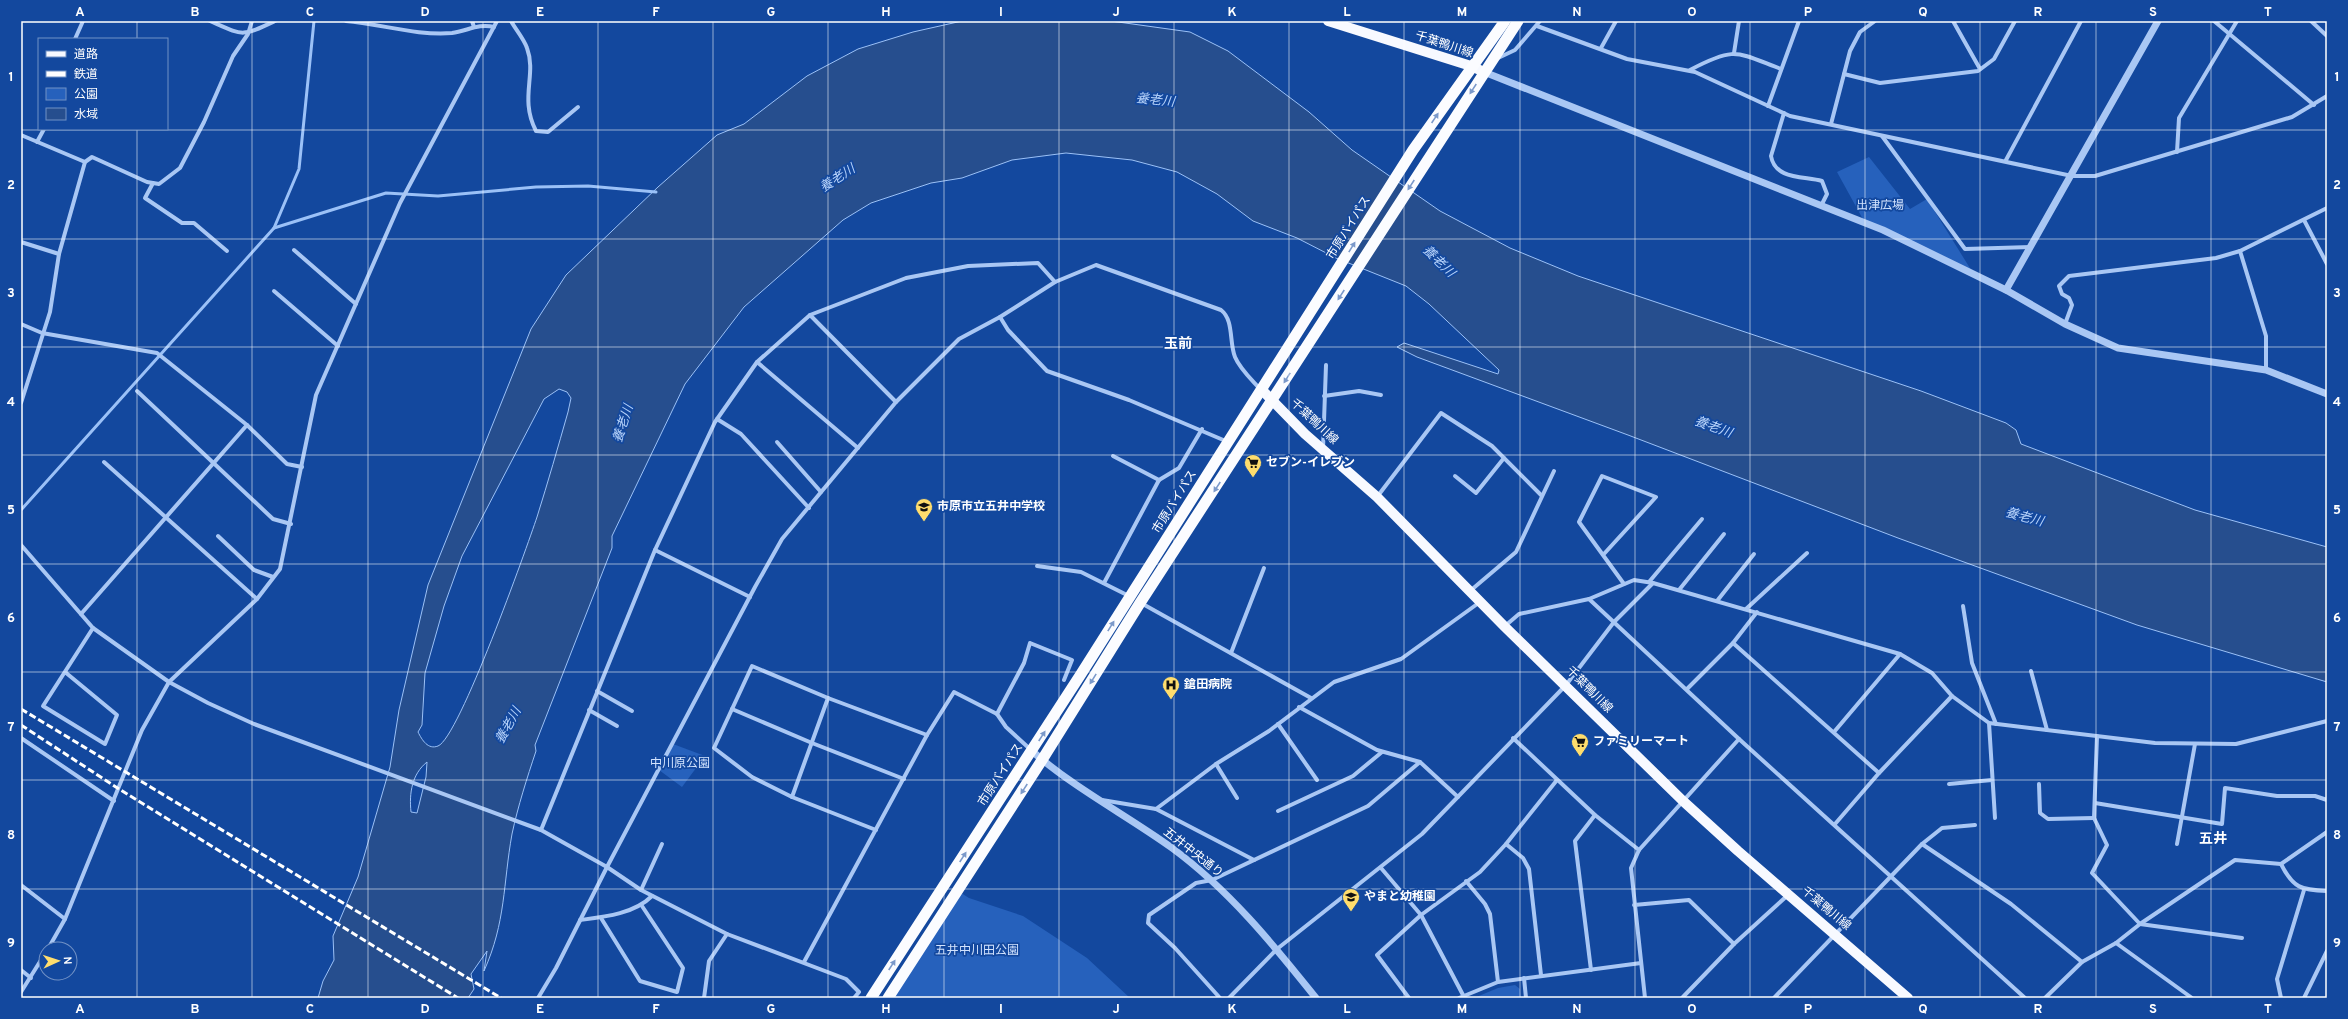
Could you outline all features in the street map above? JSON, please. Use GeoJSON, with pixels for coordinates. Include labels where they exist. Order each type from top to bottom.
{"type":"FeatureCollection","features":[{"type":"Feature","properties":{"kind":"highway","name":"市原バイパス"},"geometry":{"type":"LineString","coordinates":[[871,998],[1032,751],[1413,150],[1471,66],[1508,23]]}},
{"type":"Feature","properties":{"kind":"highway","name":"市原バイパス"},"geometry":{"type":"LineString","coordinates":[[888,998],[1042,760],[1140,603],[1273,401],[1492,61],[1508,23]]}},
{"type":"Feature","properties":{"kind":"main road","name":"千葉鴨川線"},"geometry":{"type":"LineString","coordinates":[[1328,21],[1471,66],[1484,72]]}},
{"type":"Feature","properties":{"kind":"main road","name":"千葉鴨川線"},"geometry":{"type":"LineString","coordinates":[[1262,390],[1305,434],[1377,497],[1505,626],[1683,801],[1908,998]]}},
{"type":"Feature","properties":{"kind":"street"},"geometry":{"type":"LineString","coordinates":[[75,38],[83,21]]}},
{"type":"Feature","properties":{"kind":"street"},"geometry":{"type":"LineString","coordinates":[[210,21],[234,32],[248,34],[275,21]]}},
{"type":"Feature","properties":{"kind":"street"},"geometry":{"type":"LineString","coordinates":[[21,403],[42,333],[50,312],[59,254],[85,162],[92,157],[153,183],[159,184],[180,168],[204,122],[233,56],[248,34],[252,21]]}},
{"type":"Feature","properties":{"kind":"street"},"geometry":{"type":"LineString","coordinates":[[346,21],[419,32],[452,33],[484,24],[494,27]]}},
{"type":"Feature","properties":{"kind":"street"},"geometry":{"type":"LineString","coordinates":[[472,21],[474,27]]}},
{"type":"Feature","properties":{"kind":"street"},"geometry":{"type":"LineString","coordinates":[[53,941],[65,919],[142,730],[169,682],[257,599],[280,569],[291,524],[316,395],[400,203],[497,21]]}},
{"type":"Feature","properties":{"kind":"street"},"geometry":{"type":"LineString","coordinates":[[511,21],[527,49],[529,62],[527,103],[530,118],[536,131],[548,132],[578,107]]}},
{"type":"Feature","properties":{"kind":"street"},"geometry":{"type":"LineString","coordinates":[[1492,61],[1515,50],[1540,21]]}},
{"type":"Feature","properties":{"kind":"street"},"geometry":{"type":"LineString","coordinates":[[1601,48],[1616,21]]}},
{"type":"Feature","properties":{"kind":"street"},"geometry":{"type":"LineString","coordinates":[[1734,53],[1739,21]]}},
{"type":"Feature","properties":{"kind":"street"},"geometry":{"type":"LineString","coordinates":[[1768,106],[1799,21]]}},
{"type":"Feature","properties":{"kind":"street"},"geometry":{"type":"LineString","coordinates":[[1831,124],[1853,45],[1860,32],[1875,21]]}},
{"type":"Feature","properties":{"kind":"street"},"geometry":{"type":"LineString","coordinates":[[1953,21],[1980,69]]}},
{"type":"Feature","properties":{"kind":"street"},"geometry":{"type":"LineString","coordinates":[[1844,74],[1880,83],[1980,69],[1994,59],[2015,21]]}},
{"type":"Feature","properties":{"kind":"street"},"geometry":{"type":"LineString","coordinates":[[2006,160],[2081,21]]}},
{"type":"Feature","properties":{"kind":"street"},"geometry":{"type":"LineString","coordinates":[[2006,290],[2072,176],[2158,21]]}},
{"type":"Feature","properties":{"kind":"street"},"geometry":{"type":"LineString","coordinates":[[2214,21],[2314,106]]}},
{"type":"Feature","properties":{"kind":"street"},"geometry":{"type":"LineString","coordinates":[[2177,152],[2179,118],[2230,34],[2236,21]]}},
{"type":"Feature","properties":{"kind":"street"},"geometry":{"type":"LineString","coordinates":[[2311,21],[2327,36]]}},
{"type":"Feature","properties":{"kind":"street"},"geometry":{"type":"LineString","coordinates":[[1537,26],[1601,48],[1627,59],[1690,71],[1784,113],[1882,135],[2006,160],[2072,176],[2095,176],[2292,116],[2314,106],[2327,96]]}},
{"type":"Feature","properties":{"kind":"street"},"geometry":{"type":"LineString","coordinates":[[1690,71],[1717,56],[1734,53],[1781,69]]}},
{"type":"Feature","properties":{"kind":"street"},"geometry":{"type":"LineString","coordinates":[[1484,72],[1883,230],[2006,290],[2065,324],[2118,348],[2266,370],[2327,394]]}},
{"type":"Feature","properties":{"kind":"street"},"geometry":{"type":"LineString","coordinates":[[1784,113],[1771,156],[1772,160],[1774,165],[1786,174],[1822,181],[1827,194],[1821,206]]}},
{"type":"Feature","properties":{"kind":"street"},"geometry":{"type":"LineString","coordinates":[[37,142],[43,130]]}},
{"type":"Feature","properties":{"kind":"street"},"geometry":{"type":"LineString","coordinates":[[1882,135],[1964,249],[2031,247]]}},
{"type":"Feature","properties":{"kind":"street"},"geometry":{"type":"LineString","coordinates":[[21,136],[85,162]]}},
{"type":"Feature","properties":{"kind":"street"},"geometry":{"type":"LineString","coordinates":[[153,183],[145,198],[182,223],[194,223],[227,251]]}},
{"type":"Feature","properties":{"kind":"street"},"geometry":{"type":"LineString","coordinates":[[2065,324],[2072,305],[2069,298],[2062,294],[2059,286],[2069,276],[2216,258],[2240,250],[2327,208]]}},
{"type":"Feature","properties":{"kind":"street"},"geometry":{"type":"LineString","coordinates":[[2304,220],[2327,264]]}},
{"type":"Feature","properties":{"kind":"street"},"geometry":{"type":"LineString","coordinates":[[21,242],[59,254]]}},
{"type":"Feature","properties":{"kind":"street"},"geometry":{"type":"LineString","coordinates":[[294,250],[356,304]]}},
{"type":"Feature","properties":{"kind":"street"},"geometry":{"type":"LineString","coordinates":[[2240,250],[2266,336],[2266,370]]}},
{"type":"Feature","properties":{"kind":"street"},"geometry":{"type":"LineString","coordinates":[[541,830],[655,550],[717,419],[757,362],[810,315],[906,278],[968,266],[1038,263],[1054,282]]}},
{"type":"Feature","properties":{"kind":"street"},"geometry":{"type":"LineString","coordinates":[[538,998],[556,968],[607,867],[782,539],[896,402],[959,340],[1000,317],[1054,282],[1096,265],[1221,310],[1228,319],[1232,349],[1236,359],[1262,390]]}},
{"type":"Feature","properties":{"kind":"street"},"geometry":{"type":"LineString","coordinates":[[274,291],[338,346]]}},
{"type":"Feature","properties":{"kind":"street"},"geometry":{"type":"LineString","coordinates":[[810,315],[896,402]]}},
{"type":"Feature","properties":{"kind":"street"},"geometry":{"type":"LineString","coordinates":[[1000,317],[1008,330],[1047,370],[1202,429],[1229,442]]}},
{"type":"Feature","properties":{"kind":"street"},"geometry":{"type":"LineString","coordinates":[[21,324],[42,333],[157,353],[247,425],[287,464],[302,467]]}},
{"type":"Feature","properties":{"kind":"street"},"geometry":{"type":"LineString","coordinates":[[757,362],[858,448]]}},
{"type":"Feature","properties":{"kind":"street"},"geometry":{"type":"LineString","coordinates":[[1323,449],[1326,365]]}},
{"type":"Feature","properties":{"kind":"street"},"geometry":{"type":"LineString","coordinates":[[137,391],[215,462],[273,519],[291,524]]}},
{"type":"Feature","properties":{"kind":"street"},"geometry":{"type":"LineString","coordinates":[[1324,396],[1359,391],[1381,395]]}},
{"type":"Feature","properties":{"kind":"street"},"geometry":{"type":"LineString","coordinates":[[1377,497],[1441,413],[1492,446],[1541,495]]}},
{"type":"Feature","properties":{"kind":"street"},"geometry":{"type":"LineString","coordinates":[[717,419],[741,434],[808,508]]}},
{"type":"Feature","properties":{"kind":"street"},"geometry":{"type":"LineString","coordinates":[[81,614],[247,425]]}},
{"type":"Feature","properties":{"kind":"street"},"geometry":{"type":"LineString","coordinates":[[1104,583],[1159,480],[1179,468],[1202,429]]}},
{"type":"Feature","properties":{"kind":"street"},"geometry":{"type":"LineString","coordinates":[[777,442],[821,492]]}},
{"type":"Feature","properties":{"kind":"street"},"geometry":{"type":"LineString","coordinates":[[1113,456],[1159,480]]}},
{"type":"Feature","properties":{"kind":"street"},"geometry":{"type":"LineString","coordinates":[[1455,476],[1476,493],[1504,458]]}},
{"type":"Feature","properties":{"kind":"street"},"geometry":{"type":"LineString","coordinates":[[104,462],[257,599]]}},
{"type":"Feature","properties":{"kind":"street"},"geometry":{"type":"LineString","coordinates":[[1470,591],[1516,552],[1541,495],[1554,471]]}},
{"type":"Feature","properties":{"kind":"street"},"geometry":{"type":"LineString","coordinates":[[1603,555],[1656,497],[1602,476],[1579,522],[1624,584]]}},
{"type":"Feature","properties":{"kind":"street"},"geometry":{"type":"LineString","coordinates":[[1229,998],[1277,949],[1422,834],[1513,738],[1566,685],[1614,622],[1651,582],[1702,519]]}},
{"type":"Feature","properties":{"kind":"street"},"geometry":{"type":"LineString","coordinates":[[1679,590],[1724,534]]}},
{"type":"Feature","properties":{"kind":"street"},"geometry":{"type":"LineString","coordinates":[[218,536],[254,570],[273,577]]}},
{"type":"Feature","properties":{"kind":"street"},"geometry":{"type":"LineString","coordinates":[[21,545],[93,628],[169,682],[208,703],[259,726],[541,830],[607,867],[641,890],[727,934],[846,978],[858,992],[854,998]]}},
{"type":"Feature","properties":{"kind":"street"},"geometry":{"type":"LineString","coordinates":[[655,550],[750,597]]}},
{"type":"Feature","properties":{"kind":"street"},"geometry":{"type":"LineString","coordinates":[[1746,609],[1807,553]]}},
{"type":"Feature","properties":{"kind":"street"},"geometry":{"type":"LineString","coordinates":[[1717,601],[1754,554]]}},
{"type":"Feature","properties":{"kind":"street"},"geometry":{"type":"LineString","coordinates":[[1037,566],[1081,572],[1130,597]]}},
{"type":"Feature","properties":{"kind":"street"},"geometry":{"type":"LineString","coordinates":[[1231,653],[1264,568]]}},
{"type":"Feature","properties":{"kind":"street"},"geometry":{"type":"LineString","coordinates":[[1505,626],[1519,614],[1589,599],[1634,580],[1651,582],[1900,654],[1932,673],[1952,696],[1989,723],[2155,742],[2236,744],[2327,721]]}},
{"type":"Feature","properties":{"kind":"street"},"geometry":{"type":"LineString","coordinates":[[1589,599],[1739,739],[1835,824],[2025,998]]}},
{"type":"Feature","properties":{"kind":"street"},"geometry":{"type":"LineString","coordinates":[[1156,809],[1216,764],[1278,724],[1334,682],[1401,659],[1481,602]]}},
{"type":"Feature","properties":{"kind":"street"},"geometry":{"type":"LineString","coordinates":[[1140,603],[1311,698]]}},
{"type":"Feature","properties":{"kind":"street"},"geometry":{"type":"LineString","coordinates":[[1963,606],[1972,663],[1996,724]]}},
{"type":"Feature","properties":{"kind":"street"},"geometry":{"type":"LineString","coordinates":[[1687,689],[1733,643],[1757,612]]}},
{"type":"Feature","properties":{"kind":"street"},"geometry":{"type":"LineString","coordinates":[[65,672],[117,715],[105,744],[43,706],[93,628]]}},
{"type":"Feature","properties":{"kind":"street"},"geometry":{"type":"LineString","coordinates":[[997,714],[1024,663],[1030,643],[1072,660],[1064,680]]}},
{"type":"Feature","properties":{"kind":"street"},"geometry":{"type":"LineString","coordinates":[[1733,643],[1879,773]]}},
{"type":"Feature","properties":{"kind":"street"},"geometry":{"type":"LineString","coordinates":[[1834,732],[1900,654]]}},
{"type":"Feature","properties":{"kind":"street"},"geometry":{"type":"LineString","coordinates":[[876,830],[792,797],[752,777],[714,748],[752,666],[828,698],[928,735]]}},
{"type":"Feature","properties":{"kind":"street"},"geometry":{"type":"LineString","coordinates":[[2031,671],[2047,730]]}},
{"type":"Feature","properties":{"kind":"street"},"geometry":{"type":"LineString","coordinates":[[597,691],[632,711]]}},
{"type":"Feature","properties":{"kind":"street"},"geometry":{"type":"LineString","coordinates":[[804,962],[928,735],[954,692],[997,714],[1006,727],[1032,751]]}},
{"type":"Feature","properties":{"kind":"street"},"geometry":{"type":"LineString","coordinates":[[1835,824],[1879,773],[1952,696]]}},
{"type":"Feature","properties":{"kind":"street"},"geometry":{"type":"LineString","coordinates":[[792,797],[828,698]]}},
{"type":"Feature","properties":{"kind":"street"},"geometry":{"type":"LineString","coordinates":[[1299,707],[1382,752],[1420,762],[1458,797]]}},
{"type":"Feature","properties":{"kind":"street"},"geometry":{"type":"LineString","coordinates":[[732,709],[812,743],[904,779]]}},
{"type":"Feature","properties":{"kind":"street"},"geometry":{"type":"LineString","coordinates":[[590,710],[617,726]]}},
{"type":"Feature","properties":{"kind":"street"},"geometry":{"type":"LineString","coordinates":[[1989,723],[1995,818]]}},
{"type":"Feature","properties":{"kind":"street"},"geometry":{"type":"LineString","coordinates":[[1278,724],[1317,780]]}},
{"type":"Feature","properties":{"kind":"street"},"geometry":{"type":"LineString","coordinates":[[2097,736],[2094,818],[2107,845],[2092,873],[2140,924],[2242,938]]}},
{"type":"Feature","properties":{"kind":"street"},"geometry":{"type":"LineString","coordinates":[[21,738],[114,801]]}},
{"type":"Feature","properties":{"kind":"street"},"geometry":{"type":"LineString","coordinates":[[1513,738],[1595,815],[1639,850]]}},
{"type":"Feature","properties":{"kind":"street"},"geometry":{"type":"LineString","coordinates":[[1645,998],[1631,868],[1639,850],[1739,739]]}},
{"type":"Feature","properties":{"kind":"street"},"geometry":{"type":"LineString","coordinates":[[2177,844],[2195,744]]}},
{"type":"Feature","properties":{"kind":"street","name":"五井中央通り"},"geometry":{"type":"LineString","coordinates":[[1032,751],[1042,760],[1172,848],[1212,880],[1277,949],[1316,998]]}},
{"type":"Feature","properties":{"kind":"street"},"geometry":{"type":"LineString","coordinates":[[1278,811],[1353,776],[1382,752]]}},
{"type":"Feature","properties":{"kind":"street"},"geometry":{"type":"LineString","coordinates":[[1220,998],[1175,948],[1148,923],[1149,915],[1196,883],[1212,880],[1368,806],[1420,762]]}},
{"type":"Feature","properties":{"kind":"street"},"geometry":{"type":"LineString","coordinates":[[1216,764],[1237,798]]}},
{"type":"Feature","properties":{"kind":"street"},"geometry":{"type":"LineString","coordinates":[[1409,998],[1377,955],[1421,915],[1480,872],[1506,844],[1557,780]]}},
{"type":"Feature","properties":{"kind":"street"},"geometry":{"type":"LineString","coordinates":[[1949,784],[1992,780]]}},
{"type":"Feature","properties":{"kind":"street"},"geometry":{"type":"LineString","coordinates":[[2039,784],[2040,813],[2048,819],[2094,818]]}},
{"type":"Feature","properties":{"kind":"street"},"geometry":{"type":"LineString","coordinates":[[2095,803],[2222,824],[2225,788],[2277,796],[2315,796],[2327,800]]}},
{"type":"Feature","properties":{"kind":"street"},"geometry":{"type":"LineString","coordinates":[[1100,800],[1156,809],[1254,860]]}},
{"type":"Feature","properties":{"kind":"street"},"geometry":{"type":"LineString","coordinates":[[1591,970],[1575,841],[1595,815]]}},
{"type":"Feature","properties":{"kind":"street"},"geometry":{"type":"LineString","coordinates":[[1774,998],[1922,844],[1942,828],[1975,825]]}},
{"type":"Feature","properties":{"kind":"street"},"geometry":{"type":"LineString","coordinates":[[2045,998],[2082,962],[2116,943],[2140,924],[2235,860],[2281,864],[2327,832]]}},
{"type":"Feature","properties":{"kind":"street"},"geometry":{"type":"LineString","coordinates":[[641,890],[662,844]]}},
{"type":"Feature","properties":{"kind":"street"},"geometry":{"type":"LineString","coordinates":[[1506,844],[1522,858],[1528,869],[1541,975]]}},
{"type":"Feature","properties":{"kind":"street"},"geometry":{"type":"LineString","coordinates":[[1922,844],[2011,904],[2082,962]]}},
{"type":"Feature","properties":{"kind":"street"},"geometry":{"type":"LineString","coordinates":[[2281,864],[2288,877],[2304,890],[2327,891]]}},
{"type":"Feature","properties":{"kind":"street"},"geometry":{"type":"LineString","coordinates":[[1381,868],[1421,915],[1461,997],[1498,982],[1541,975],[1641,963]]}},
{"type":"Feature","properties":{"kind":"street"},"geometry":{"type":"LineString","coordinates":[[1466,881],[1485,904],[1490,914],[1498,982]]}},
{"type":"Feature","properties":{"kind":"street"},"geometry":{"type":"LineString","coordinates":[[21,885],[65,919]]}},
{"type":"Feature","properties":{"kind":"street"},"geometry":{"type":"LineString","coordinates":[[2281,998],[2277,979],[2304,890]]}},
{"type":"Feature","properties":{"kind":"street"},"geometry":{"type":"LineString","coordinates":[[1682,998],[1734,944],[1788,894]]}},
{"type":"Feature","properties":{"kind":"street"},"geometry":{"type":"LineString","coordinates":[[580,920],[601,918],[642,906],[652,896]]}},
{"type":"Feature","properties":{"kind":"street"},"geometry":{"type":"LineString","coordinates":[[1634,905],[1689,900],[1734,944]]}},
{"type":"Feature","properties":{"kind":"street"},"geometry":{"type":"LineString","coordinates":[[601,918],[640,981],[677,992],[684,968],[642,906]]}},
{"type":"Feature","properties":{"kind":"street"},"geometry":{"type":"LineString","coordinates":[[704,998],[709,961],[727,934]]}},
{"type":"Feature","properties":{"kind":"street"},"geometry":{"type":"LineString","coordinates":[[2116,943],[2192,998]]}},
{"type":"Feature","properties":{"kind":"street"},"geometry":{"type":"LineString","coordinates":[[2304,998],[2327,951]]}},
{"type":"Feature","properties":{"kind":"street"},"geometry":{"type":"LineString","coordinates":[[21,992],[38,966]]}},
{"type":"Feature","properties":{"kind":"street"},"geometry":{"type":"LineString","coordinates":[[21,970],[31,978]]}},
{"type":"Feature","properties":{"kind":"street"},"geometry":{"type":"LineString","coordinates":[[1524,978],[1526,998]]}},
{"type":"Feature","properties":{"kind":"street"},"geometry":{"type":"LineString","coordinates":[[2183,998],[2187,994]]}},
{"type":"Feature","properties":{"kind":"green space","name":"出津広場"},"geometry":{"type":"Polygon","coordinates":[[[1869,157],[1910,209],[1927,199],[1973,273],[1865,223],[1837,172],[1869,157]]]}},
{"type":"Feature","properties":{"kind":"green space","name":"中川原公園"},"geometry":{"type":"Polygon","coordinates":[[[673,744],[705,756],[682,787],[659,770],[673,744]]]}},
{"type":"Feature","properties":{"kind":"green space","name":"五井中川田公園"},"geometry":{"type":"Polygon","coordinates":[[[958,891],[969,898],[1023,916],[1087,958],[1130,998],[893,998],[958,891]]]}},
{"type":"Feature","properties":{"kind":"green space"},"geometry":{"type":"Polygon","coordinates":[[[1515,985],[1520,989],[1521,998],[1474,998],[1498,988],[1515,985]]]}},
{"type":"Feature","properties":{"kind":"water","name":"養老川"},"geometry":{"type":"Polygon","coordinates":[[[962,21],[1111,21],[1190,32],[1228,51],[1309,112],[1352,150],[1440,211],[1510,248],[1578,276],[1921,391],[2006,423],[2016,430],[2021,444],[2195,510],[2327,547],[2327,682],[2137,625],[1898,538],[1628,435],[1417,357],[1397,347],[1404,343],[1498,374],[1499,370],[1429,304],[1406,286],[1336,258],[1297,238],[1253,221],[1217,194],[1177,172],[1132,160],[1066,153],[1012,160],[962,178],[931,183],[871,203],[843,220],[744,307],[685,384],[612,536],[612,548],[535,745],[536,751],[512,834],[503,903],[496,936],[484,971],[487,951],[471,974],[474,989],[468,998],[318,998],[323,981],[334,960],[333,936],[358,877],[390,767],[399,710],[428,585],[531,329],[566,275],[658,187],[717,135],[744,124],[807,76],[858,49],[913,32],[962,21]],[[559,389],[544,399],[462,556],[444,606],[425,673],[422,725],[418,732],[423,741],[431,747],[438,746],[448,735],[461,711],[492,640],[531,535],[553,464],[571,398],[567,392],[559,389]],[[427,762],[418,772],[413,784],[411,791],[411,812],[417,813],[426,777],[427,762]]]}},
{"type":"Feature","properties":{"kind":"waterway"},"geometry":{"type":"LineString","coordinates":[[21,510],[274,228],[299,169],[314,21]]}},
{"type":"Feature","properties":{"kind":"waterway"},"geometry":{"type":"LineString","coordinates":[[274,228],[386,193],[438,196],[536,187],[588,186],[656,192]]}},
{"type":"Feature","properties":{"kind":"railway"},"geometry":{"type":"LineString","coordinates":[[21,709],[501,998]]}},
{"type":"Feature","properties":{"kind":"railway"},"geometry":{"type":"LineString","coordinates":[[21,725],[119,789],[458,998]]}},
{"type":"Feature","properties":{"kind":"place","name":"セブン-イレブン"},"geometry":{"type":"Point","coordinates":[1253,478]}},
{"type":"Feature","properties":{"kind":"place","name":"市原市立五井中学校"},"geometry":{"type":"Point","coordinates":[924,522]}},
{"type":"Feature","properties":{"kind":"place","name":"鎗田病院"},"geometry":{"type":"Point","coordinates":[1171,700]}},
{"type":"Feature","properties":{"kind":"place","name":"ファミリーマート"},"geometry":{"type":"Point","coordinates":[1580,757]}},
{"type":"Feature","properties":{"kind":"place","name":"やまと幼稚園"},"geometry":{"type":"Point","coordinates":[1351,912]}},
{"type":"Feature","properties":{"kind":"district","name":"玉前"},"geometry":{"type":"Point","coordinates":[1178,344]}},
{"type":"Feature","properties":{"kind":"district","name":"五井"},"geometry":{"type":"Point","coordinates":[2213,839]}}]}
